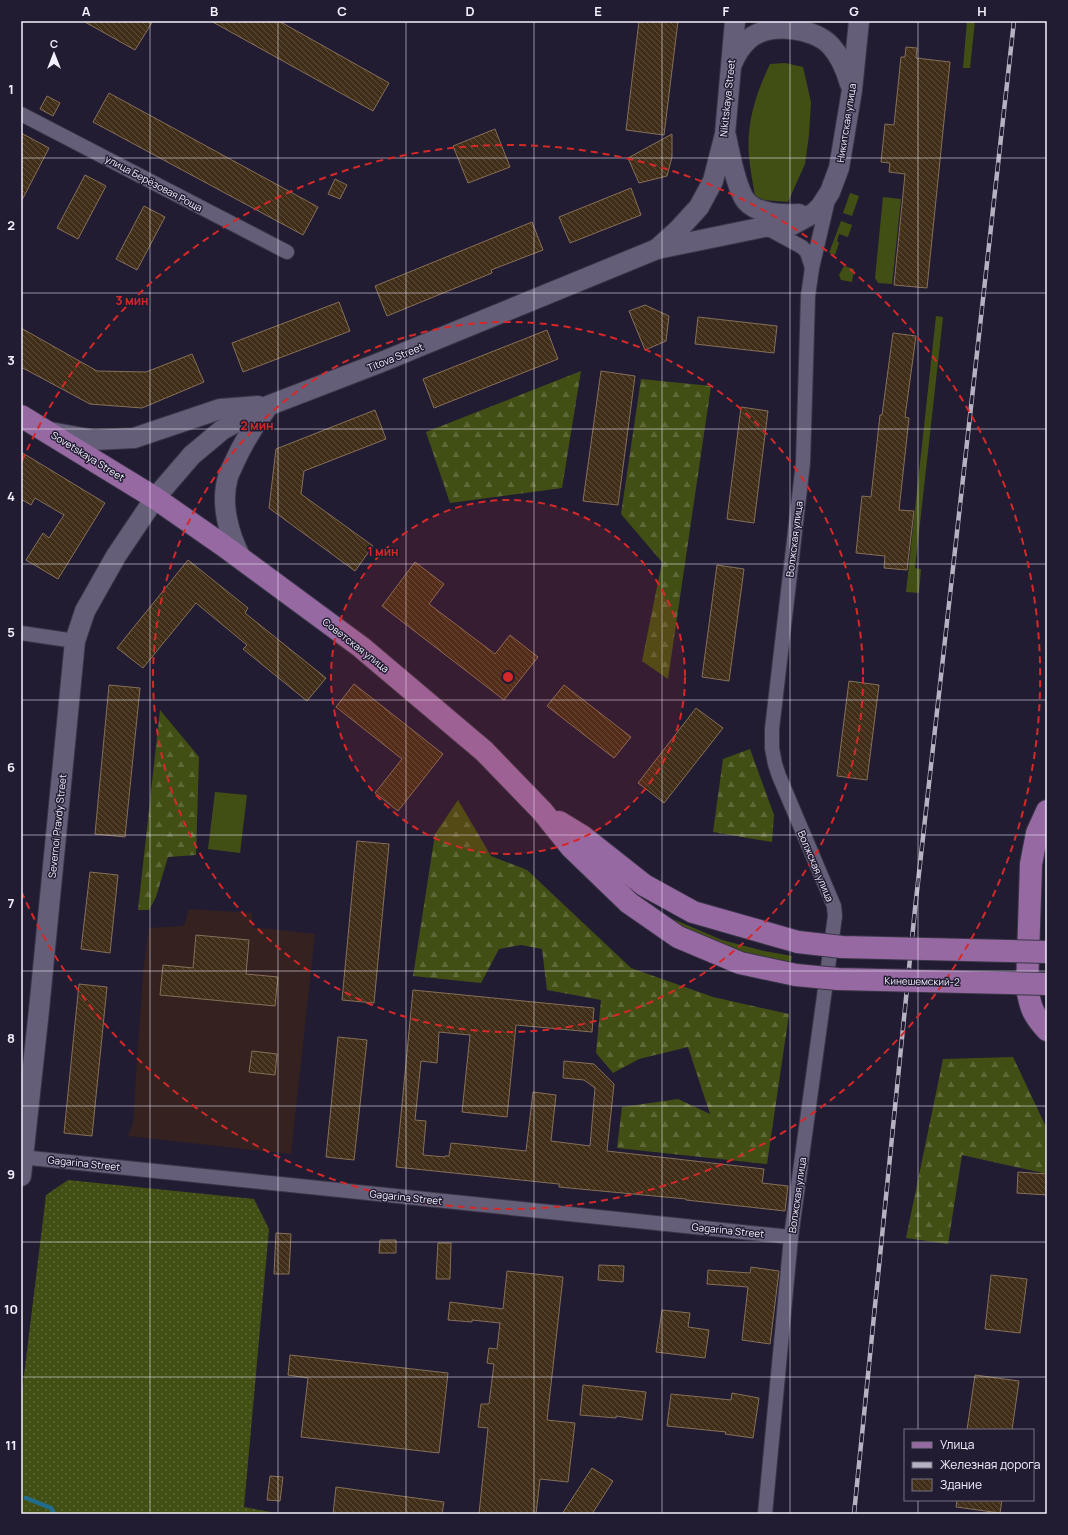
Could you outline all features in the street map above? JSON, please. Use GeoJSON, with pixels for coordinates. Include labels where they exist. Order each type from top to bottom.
{"type":"FeatureCollection","features":[{"type":"Feature","properties":{"kind":"main road","name":"Nikitskaya Street"},"geometry":{"type":"LineString","coordinates":[[657,249],[678,230],[699,207],[712,181],[725,134],[735,21]]}},
{"type":"Feature","properties":{"kind":"main road","name":"Никитская улица"},"geometry":{"type":"LineString","coordinates":[[657,249],[764,227],[792,225],[814,213],[821,206],[830,192],[839,168],[852,90],[859,21]]}},
{"type":"Feature","properties":{"kind":"main road"},"geometry":{"type":"LineString","coordinates":[[730,67],[738,51],[750,38],[766,31],[790,28],[813,34],[831,45],[844,64],[852,90]]}},
{"type":"Feature","properties":{"kind":"main road"},"geometry":{"type":"LineString","coordinates":[[725,134],[741,192],[746,201],[760,210],[775,213],[814,213]]}},
{"type":"Feature","properties":{"kind":"main road","name":"Titova Street"},"geometry":{"type":"LineString","coordinates":[[156,498],[192,455],[222,430],[252,413],[379,363],[657,249]]}},
{"type":"Feature","properties":{"kind":"main road"},"geometry":{"type":"LineString","coordinates":[[49,432],[94,440],[134,438],[220,409],[270,405]]}},
{"type":"Feature","properties":{"kind":"main road"},"geometry":{"type":"LineString","coordinates":[[241,558],[230,532],[225,504],[228,478],[242,444],[270,405]]}},
{"type":"Feature","properties":{"kind":"main road","name":"Sovetskaya Street"},"geometry":{"type":"LineString","coordinates":[[21,416],[156,498]]}},
{"type":"Feature","properties":{"kind":"main road","name":"Советская улица"},"geometry":{"type":"LineString","coordinates":[[156,498],[241,558],[367,652],[484,751],[542,811]]}},
{"type":"Feature","properties":{"kind":"main road","name":"Severnoi Pravdy Street"},"geometry":{"type":"LineString","coordinates":[[22,1163],[40,1000],[75,641],[85,611],[104,577],[116,556],[156,498]]}},
{"type":"Feature","properties":{"kind":"main road"},"geometry":{"type":"LineString","coordinates":[[542,811],[582,836],[644,885],[693,912],[798,942],[842,947],[1047,952]]}},
{"type":"Feature","properties":{"kind":"main road","name":"Кинешемский-2"},"geometry":{"type":"LineString","coordinates":[[542,811],[571,847],[629,903],[678,937],[740,963],[796,976],[838,979],[1047,984]]}},
{"type":"Feature","properties":{"kind":"main road"},"geometry":{"type":"LineString","coordinates":[[1047,811],[1037,833],[1031,864],[1027,987],[1030,1005],[1037,1020],[1047,1030]]}},
{"type":"Feature","properties":{"kind":"street","name":"улица Берёзовая Роща"},"geometry":{"type":"LineString","coordinates":[[21,114],[287,252]]}},
{"type":"Feature","properties":{"kind":"street","name":"Волжская улица"},"geometry":{"type":"LineString","coordinates":[[765,1514],[792,1237],[835,916],[834,906],[779,776],[772,748],[772,730],[803,463],[808,296],[812,268],[830,192]]}},
{"type":"Feature","properties":{"kind":"street"},"geometry":{"type":"LineString","coordinates":[[746,201],[764,227],[802,247],[806,252],[812,268]]}},
{"type":"Feature","properties":{"kind":"street"},"geometry":{"type":"LineString","coordinates":[[21,633],[75,641]]}},
{"type":"Feature","properties":{"kind":"street","name":"Gagarina Street"},"geometry":{"type":"LineString","coordinates":[[22,1163],[792,1237]]}},
{"type":"Feature","properties":{"kind":"shaded area"},"geometry":{"type":"Polygon","coordinates":[[[189,909],[252,913],[252,927],[315,934],[291,1154],[128,1136],[133,1123],[143,972],[149,928],[184,926],[189,909]]]}},
{"type":"Feature","properties":{"kind":"green space"},"geometry":{"type":"Polygon","coordinates":[[[967,21],[975,21],[970,68],[963,68],[967,21]]]}},
{"type":"Feature","properties":{"kind":"green space"},"geometry":{"type":"Polygon","coordinates":[[[785,63],[803,67],[811,102],[805,164],[788,202],[764,200],[755,196],[748,144],[756,97],[770,64],[785,63]]]}},
{"type":"Feature","properties":{"kind":"green space"},"geometry":{"type":"Polygon","coordinates":[[[850,193],[859,196],[852,216],[843,213],[850,193]]]}},
{"type":"Feature","properties":{"kind":"green space"},"geometry":{"type":"Polygon","coordinates":[[[883,197],[901,199],[892,284],[878,283],[875,278],[883,197]]]}},
{"type":"Feature","properties":{"kind":"green space"},"geometry":{"type":"Polygon","coordinates":[[[841,221],[852,225],[848,237],[839,234],[837,241],[839,243],[835,255],[829,253],[841,221]]]}},
{"type":"Feature","properties":{"kind":"green space"},"geometry":{"type":"Polygon","coordinates":[[[844,266],[854,269],[852,282],[841,280],[839,275],[844,266]]]}},
{"type":"Feature","properties":{"kind":"green space"},"geometry":{"type":"Polygon","coordinates":[[[936,316],[943,317],[915,568],[921,569],[919,593],[906,592],[936,316]]]}},
{"type":"Feature","properties":{"kind":"green space"},"geometry":{"type":"Polygon","coordinates":[[[581,371],[562,488],[450,503],[426,432],[581,371]]]}},
{"type":"Feature","properties":{"kind":"green space"},"geometry":{"type":"Polygon","coordinates":[[[641,379],[711,386],[668,679],[642,661],[662,562],[621,514],[641,379]]]}},
{"type":"Feature","properties":{"kind":"green space"},"geometry":{"type":"Polygon","coordinates":[[[160,710],[199,757],[196,855],[168,857],[156,897],[149,910],[138,910],[160,710]]]}},
{"type":"Feature","properties":{"kind":"green space"},"geometry":{"type":"Polygon","coordinates":[[[750,749],[774,815],[772,842],[713,832],[723,759],[750,749]]]}},
{"type":"Feature","properties":{"kind":"green space"},"geometry":{"type":"Polygon","coordinates":[[[215,792],[247,795],[240,853],[208,849],[215,792]]]}},
{"type":"Feature","properties":{"kind":"green space"},"geometry":{"type":"Polygon","coordinates":[[[458,800],[491,856],[527,870],[631,968],[713,997],[789,1014],[767,1164],[617,1148],[622,1107],[678,1099],[710,1114],[688,1047],[639,1059],[613,1073],[596,1053],[601,1000],[547,990],[542,949],[521,945],[499,949],[481,983],[413,976],[435,834],[458,800]]]}},
{"type":"Feature","properties":{"kind":"green space"},"geometry":{"type":"Polygon","coordinates":[[[666,916],[722,940],[764,951],[792,956],[791,962],[764,960],[719,949],[660,919],[666,916]]]}},
{"type":"Feature","properties":{"kind":"green space"},"geometry":{"type":"Polygon","coordinates":[[[1013,1057],[1047,1129],[1047,1174],[962,1155],[948,1244],[906,1238],[943,1059],[1013,1057]]]}},
{"type":"Feature","properties":{"kind":"green space"},"geometry":{"type":"Polygon","coordinates":[[[68,1180],[254,1199],[269,1229],[244,1507],[281,1514],[21,1514],[21,1400],[46,1195],[68,1180]]]}},
{"type":"Feature","properties":{"kind":"building"},"geometry":{"type":"Polygon","coordinates":[[[83,21],[153,21],[135,50],[83,21]]]}},
{"type":"Feature","properties":{"kind":"building"},"geometry":{"type":"Polygon","coordinates":[[[211,21],[279,21],[389,83],[373,111],[211,21]]]}},
{"type":"Feature","properties":{"kind":"building"},"geometry":{"type":"Polygon","coordinates":[[[639,21],[678,21],[664,135],[626,130],[639,21]]]}},
{"type":"Feature","properties":{"kind":"building"},"geometry":{"type":"Polygon","coordinates":[[[906,47],[917,48],[916,58],[950,62],[927,288],[894,285],[905,174],[889,172],[890,163],[881,162],[885,124],[894,125],[901,57],[905,57],[906,47]]]}},
{"type":"Feature","properties":{"kind":"building"},"geometry":{"type":"Polygon","coordinates":[[[109,93],[318,207],[303,235],[93,122],[109,93]]]}},
{"type":"Feature","properties":{"kind":"building"},"geometry":{"type":"Polygon","coordinates":[[[47,96],[60,103],[53,116],[40,109],[47,96]]]}},
{"type":"Feature","properties":{"kind":"building"},"geometry":{"type":"Polygon","coordinates":[[[495,129],[510,167],[468,183],[453,146],[495,129]]]}},
{"type":"Feature","properties":{"kind":"building"},"geometry":{"type":"Polygon","coordinates":[[[21,133],[49,148],[21,202],[21,133]]]}},
{"type":"Feature","properties":{"kind":"building"},"geometry":{"type":"Polygon","coordinates":[[[672,134],[672,157],[667,176],[639,183],[628,158],[672,134]]]}},
{"type":"Feature","properties":{"kind":"building"},"geometry":{"type":"Polygon","coordinates":[[[85,175],[106,186],[78,239],[57,228],[85,175]]]}},
{"type":"Feature","properties":{"kind":"building"},"geometry":{"type":"Polygon","coordinates":[[[335,179],[347,185],[340,199],[328,194],[335,179]]]}},
{"type":"Feature","properties":{"kind":"building"},"geometry":{"type":"Polygon","coordinates":[[[631,188],[641,215],[570,243],[559,217],[631,188]]]}},
{"type":"Feature","properties":{"kind":"building"},"geometry":{"type":"Polygon","coordinates":[[[144,206],[165,217],[137,270],[116,259],[144,206]]]}},
{"type":"Feature","properties":{"kind":"building"},"geometry":{"type":"Polygon","coordinates":[[[532,222],[543,250],[491,270],[492,273],[387,316],[375,286],[532,222]]]}},
{"type":"Feature","properties":{"kind":"building"},"geometry":{"type":"Polygon","coordinates":[[[339,302],[350,331],[243,372],[232,343],[339,302]]]}},
{"type":"Feature","properties":{"kind":"building"},"geometry":{"type":"Polygon","coordinates":[[[645,305],[669,316],[666,341],[645,350],[629,311],[645,305]]]}},
{"type":"Feature","properties":{"kind":"building"},"geometry":{"type":"Polygon","coordinates":[[[698,317],[777,326],[774,353],[695,344],[698,317]]]}},
{"type":"Feature","properties":{"kind":"building"},"geometry":{"type":"Polygon","coordinates":[[[21,328],[97,371],[146,372],[192,354],[204,382],[142,408],[90,404],[21,367],[21,328]]]}},
{"type":"Feature","properties":{"kind":"building"},"geometry":{"type":"Polygon","coordinates":[[[547,330],[558,359],[434,408],[423,379],[547,330]]]}},
{"type":"Feature","properties":{"kind":"building"},"geometry":{"type":"Polygon","coordinates":[[[893,333],[916,336],[905,417],[909,418],[899,510],[914,511],[907,570],[884,568],[885,556],[856,553],[862,496],[871,497],[880,415],[882,415],[893,333]]]}},
{"type":"Feature","properties":{"kind":"building"},"geometry":{"type":"Polygon","coordinates":[[[601,371],[635,376],[618,505],[583,501],[601,371]]]}},
{"type":"Feature","properties":{"kind":"building"},"geometry":{"type":"Polygon","coordinates":[[[741,407],[768,411],[754,523],[727,519],[741,407]]]}},
{"type":"Feature","properties":{"kind":"building"},"geometry":{"type":"Polygon","coordinates":[[[375,410],[386,439],[304,471],[301,494],[373,546],[355,571],[269,508],[276,449],[375,410]]]}},
{"type":"Feature","properties":{"kind":"building"},"geometry":{"type":"Polygon","coordinates":[[[21,452],[105,503],[58,579],[26,560],[43,533],[49,538],[64,515],[35,498],[31,505],[21,499],[21,452]]]}},
{"type":"Feature","properties":{"kind":"building"},"geometry":{"type":"Polygon","coordinates":[[[188,560],[248,608],[245,613],[326,678],[307,701],[243,649],[247,645],[196,603],[143,668],[117,648],[188,560]]]}},
{"type":"Feature","properties":{"kind":"building"},"geometry":{"type":"Polygon","coordinates":[[[415,562],[444,584],[429,604],[495,654],[510,635],[538,657],[504,700],[382,606],[415,562]]]}},
{"type":"Feature","properties":{"kind":"building"},"geometry":{"type":"Polygon","coordinates":[[[717,565],[744,569],[729,681],[702,677],[717,565]]]}},
{"type":"Feature","properties":{"kind":"building"},"geometry":{"type":"Polygon","coordinates":[[[849,681],[879,685],[867,780],[837,776],[849,681]]]}},
{"type":"Feature","properties":{"kind":"building"},"geometry":{"type":"Polygon","coordinates":[[[354,684],[443,754],[398,811],[375,793],[402,759],[336,707],[354,684]]]}},
{"type":"Feature","properties":{"kind":"building"},"geometry":{"type":"Polygon","coordinates":[[[109,685],[140,688],[125,837],[95,834],[109,685]]]}},
{"type":"Feature","properties":{"kind":"building"},"geometry":{"type":"Polygon","coordinates":[[[564,685],[631,737],[614,758],[547,706],[564,685]]]}},
{"type":"Feature","properties":{"kind":"building"},"geometry":{"type":"Polygon","coordinates":[[[696,708],[723,728],[664,803],[638,783],[696,708]]]}},
{"type":"Feature","properties":{"kind":"building"},"geometry":{"type":"Polygon","coordinates":[[[357,841],[389,844],[374,1003],[342,1000],[357,841]]]}},
{"type":"Feature","properties":{"kind":"building"},"geometry":{"type":"Polygon","coordinates":[[[90,872],[118,875],[110,953],[81,949],[90,872]]]}},
{"type":"Feature","properties":{"kind":"building"},"geometry":{"type":"Polygon","coordinates":[[[196,935],[249,940],[246,974],[278,977],[275,1006],[160,995],[163,965],[193,968],[196,935]]]}},
{"type":"Feature","properties":{"kind":"building"},"geometry":{"type":"Polygon","coordinates":[[[79,984],[107,987],[92,1136],[64,1133],[79,984]]]}},
{"type":"Feature","properties":{"kind":"building"},"geometry":{"type":"Polygon","coordinates":[[[413,990],[594,1008],[592,1032],[516,1025],[507,1117],[462,1112],[470,1035],[439,1032],[437,1063],[421,1061],[415,1120],[426,1121],[423,1155],[449,1156],[451,1143],[526,1151],[533,1092],[556,1095],[551,1141],[590,1146],[595,1088],[584,1080],[563,1078],[564,1061],[594,1064],[614,1084],[607,1151],[764,1169],[762,1183],[788,1186],[785,1211],[686,1199],[559,1187],[559,1184],[396,1167],[413,990]]]}},
{"type":"Feature","properties":{"kind":"building"},"geometry":{"type":"Polygon","coordinates":[[[338,1037],[367,1040],[354,1160],[326,1157],[338,1037]]]}},
{"type":"Feature","properties":{"kind":"building"},"geometry":{"type":"Polygon","coordinates":[[[252,1051],[277,1054],[275,1075],[249,1072],[252,1051]]]}},
{"type":"Feature","properties":{"kind":"building"},"geometry":{"type":"Polygon","coordinates":[[[1018,1172],[1047,1174],[1047,1195],[1017,1193],[1018,1172]]]}},
{"type":"Feature","properties":{"kind":"building"},"geometry":{"type":"Polygon","coordinates":[[[276,1233],[291,1234],[289,1274],[274,1274],[276,1233]]]}},
{"type":"Feature","properties":{"kind":"building"},"geometry":{"type":"Polygon","coordinates":[[[380,1240],[396,1240],[396,1253],[379,1253],[380,1240]]]}},
{"type":"Feature","properties":{"kind":"building"},"geometry":{"type":"Polygon","coordinates":[[[438,1243],[451,1243],[450,1279],[436,1279],[438,1243]]]}},
{"type":"Feature","properties":{"kind":"building"},"geometry":{"type":"Polygon","coordinates":[[[599,1265],[624,1266],[623,1282],[598,1280],[599,1265]]]}},
{"type":"Feature","properties":{"kind":"building"},"geometry":{"type":"Polygon","coordinates":[[[751,1267],[779,1271],[770,1344],[742,1340],[748,1287],[707,1284],[708,1270],[750,1273],[751,1267]]]}},
{"type":"Feature","properties":{"kind":"building"},"geometry":{"type":"Polygon","coordinates":[[[507,1271],[563,1277],[547,1420],[575,1423],[568,1482],[540,1479],[536,1514],[479,1514],[488,1428],[478,1427],[481,1404],[489,1404],[494,1364],[487,1363],[489,1348],[497,1349],[500,1323],[472,1320],[472,1322],[448,1320],[450,1302],[503,1309],[507,1271]]]}},
{"type":"Feature","properties":{"kind":"building"},"geometry":{"type":"Polygon","coordinates":[[[991,1275],[1027,1279],[1020,1333],[985,1329],[991,1275]]]}},
{"type":"Feature","properties":{"kind":"building"},"geometry":{"type":"Polygon","coordinates":[[[662,1310],[690,1313],[688,1327],[709,1330],[705,1358],[656,1352],[662,1310]]]}},
{"type":"Feature","properties":{"kind":"building"},"geometry":{"type":"Polygon","coordinates":[[[290,1355],[448,1373],[439,1453],[301,1437],[308,1378],[288,1375],[290,1355]]]}},
{"type":"Feature","properties":{"kind":"building"},"geometry":{"type":"Polygon","coordinates":[[[975,1375],[1019,1381],[1012,1429],[967,1429],[975,1375]]]}},
{"type":"Feature","properties":{"kind":"building"},"geometry":{"type":"Polygon","coordinates":[[[583,1385],[646,1392],[642,1420],[616,1416],[616,1418],[580,1415],[583,1385]]]}},
{"type":"Feature","properties":{"kind":"building"},"geometry":{"type":"Polygon","coordinates":[[[732,1393],[759,1398],[753,1438],[725,1434],[726,1432],[667,1426],[671,1394],[731,1400],[732,1393]]]}},
{"type":"Feature","properties":{"kind":"building"},"geometry":{"type":"Polygon","coordinates":[[[592,1468],[613,1481],[592,1514],[562,1514],[592,1468]]]}},
{"type":"Feature","properties":{"kind":"building"},"geometry":{"type":"Polygon","coordinates":[[[270,1476],[283,1477],[280,1501],[267,1500],[270,1476]]]}},
{"type":"Feature","properties":{"kind":"building"},"geometry":{"type":"Polygon","coordinates":[[[336,1487],[444,1502],[442,1514],[333,1514],[336,1487]]]}},
{"type":"Feature","properties":{"kind":"building"},"geometry":{"type":"Polygon","coordinates":[[[957,1501],[1002,1501],[1000,1513],[956,1507],[957,1501]]]}},
{"type":"Feature","properties":{"kind":"waterway"},"geometry":{"type":"LineString","coordinates":[[26,1498],[51,1508],[54,1514]]}},
{"type":"Feature","properties":{"kind":"railway"},"geometry":{"type":"LineString","coordinates":[[854,1514],[915,909],[1014,21]]}}]}
